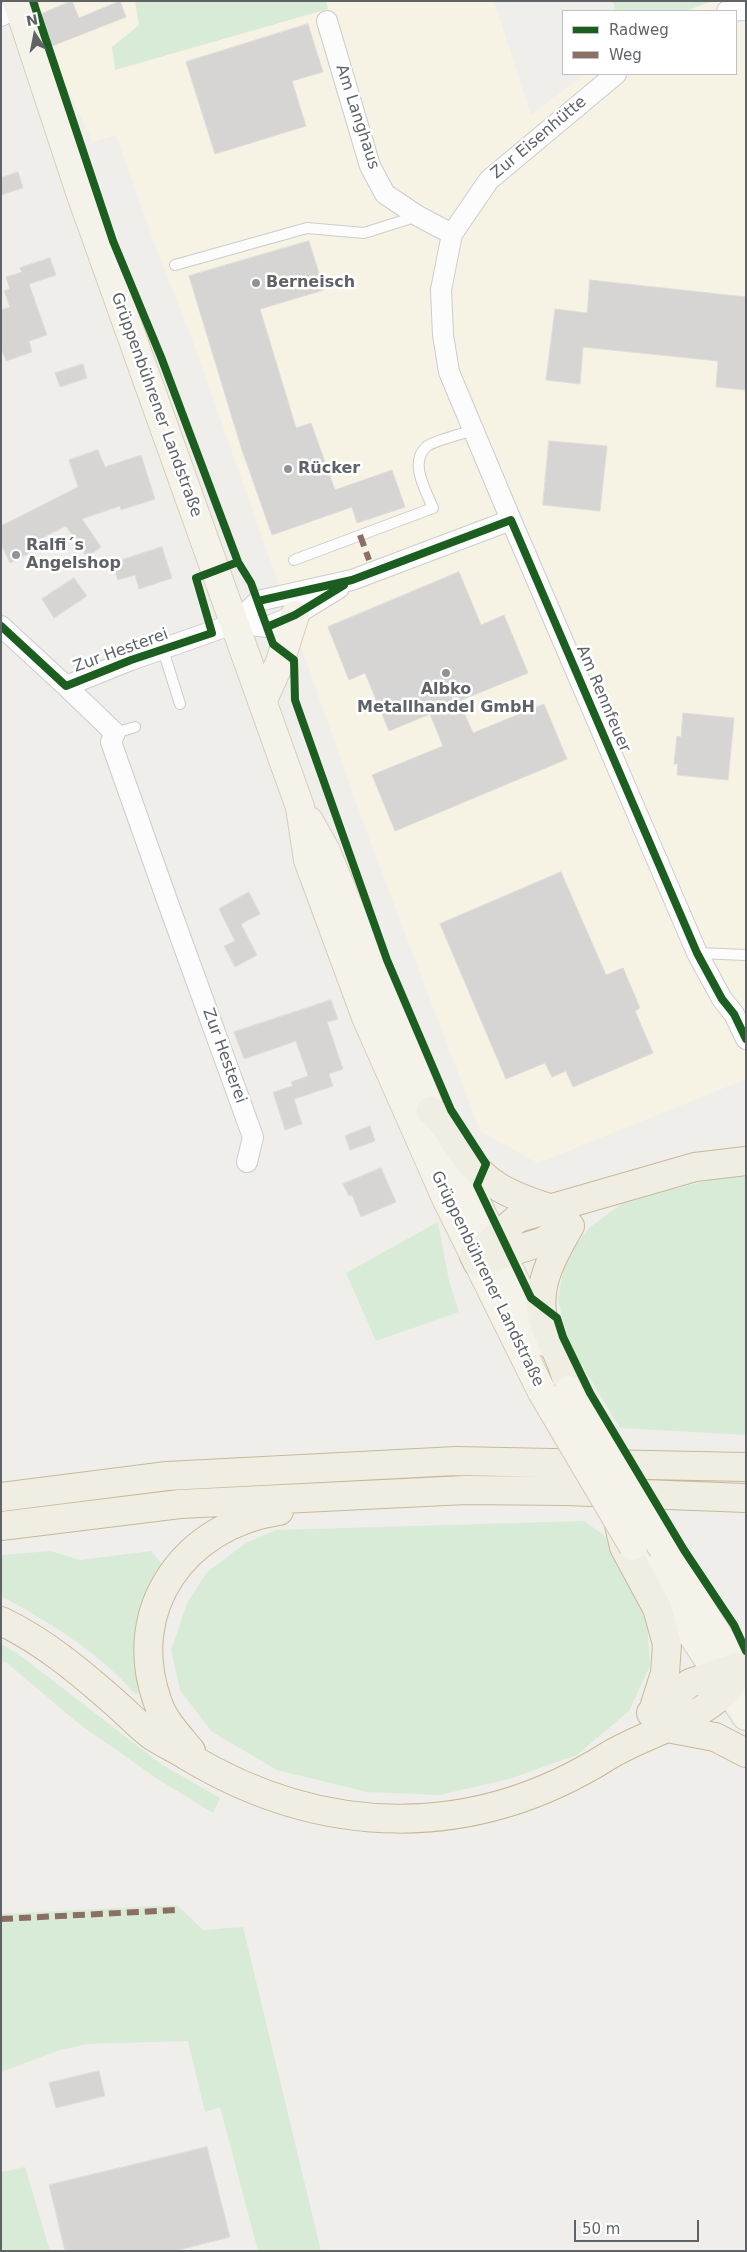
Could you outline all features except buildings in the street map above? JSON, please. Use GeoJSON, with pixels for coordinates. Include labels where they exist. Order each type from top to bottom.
{"type":"FeatureCollection","features":[{"type":"Feature","properties":{"kind":"highway"},"geometry":{"type":"LineString","coordinates":[[431,1111],[443,1119],[453,1139],[481,1176],[514,1196],[549,1208]]}},
{"type":"Feature","properties":{"kind":"highway"},"geometry":{"type":"LineString","coordinates":[[486,1253],[518,1218],[695,1167],[746,1161]]}},
{"type":"Feature","properties":{"kind":"highway"},"geometry":{"type":"LineString","coordinates":[[486,1253],[542,1242],[570,1226],[611,1192]]}},
{"type":"Feature","properties":{"kind":"highway"},"geometry":{"type":"LineString","coordinates":[[569,1390],[565,1369],[545,1326],[542,1306],[546,1271],[551,1257],[570,1226]]}},
{"type":"Feature","properties":{"kind":"highway"},"geometry":{"type":"LineString","coordinates":[[1,1497],[167,1476],[456,1461],[746,1467]]}},
{"type":"Feature","properties":{"kind":"highway"},"geometry":{"type":"LineString","coordinates":[[1,1526],[180,1504],[466,1490],[746,1498]]}},
{"type":"Feature","properties":{"kind":"highway"},"geometry":{"type":"LineString","coordinates":[[203,1766],[168,1724],[157,1702],[147,1656],[148,1626],[156,1603],[167,1582],[186,1556],[211,1535],[263,1513],[384,1505],[405,1493]]}},
{"type":"Feature","properties":{"kind":"highway"},"geometry":{"type":"LineString","coordinates":[[625,1538],[653,1597],[667,1644],[660,1719]]}},
{"type":"Feature","properties":{"kind":"highway"},"geometry":{"type":"LineString","coordinates":[[1,1621],[16,1628],[57,1654],[152,1735],[203,1766],[243,1786],[296,1805],[351,1816],[383,1819],[425,1819],[485,1810],[546,1789],[586,1770],[620,1749],[660,1719],[690,1683],[733,1676]]}},
{"type":"Feature","properties":{"kind":"highway"},"geometry":{"type":"LineString","coordinates":[[660,1719],[715,1737],[746,1753]]}},
{"type":"Feature","properties":{"kind":"main road","name":"Grüppenbührener Landstraße"},"geometry":{"type":"LineString","coordinates":[[16,6],[84,204],[263,700],[300,807],[308,860],[366,1017],[486,1253],[663,1549],[733,1676],[746,1716]]}},
{"type":"Feature","properties":{"kind":"main road"},"geometry":{"type":"LineString","coordinates":[[263,700],[280,662],[295,615]]}},
{"type":"Feature","properties":{"kind":"main road","name":"Grüppenbührener Landstraße"},"geometry":{"type":"LineString","coordinates":[[300,807],[326,851],[542,1392],[625,1538],[733,1676]]}},
{"type":"Feature","properties":{"kind":"street","name":"Am Langhaus"},"geometry":{"type":"LineString","coordinates":[[327,21],[370,166],[385,194],[418,216],[452,234]]}},
{"type":"Feature","properties":{"kind":"street","name":"Zur Eisenhütte"},"geometry":{"type":"LineString","coordinates":[[511,520],[450,372],[443,334],[441,290],[452,234],[489,180],[615,75]]}},
{"type":"Feature","properties":{"kind":"street"},"geometry":{"type":"LineString","coordinates":[[236,624],[258,601],[352,580],[511,520]]}},
{"type":"Feature","properties":{"kind":"street","name":"Am Rennfeuer"},"geometry":{"type":"LineString","coordinates":[[511,520],[697,953],[722,999],[734,1014],[746,1039]]}},
{"type":"Feature","properties":{"kind":"street"},"geometry":{"type":"LineString","coordinates":[[236,624],[267,627],[295,615],[352,580]]}},
{"type":"Feature","properties":{"kind":"street","name":"Zur Hesterei"},"geometry":{"type":"LineString","coordinates":[[66,686],[236,624]]}},
{"type":"Feature","properties":{"kind":"street","name":"Zur Hesterei"},"geometry":{"type":"LineString","coordinates":[[1,626],[115,733],[111,742],[253,1137],[247,1162]]}},
{"type":"Feature","properties":{"kind":"lane"},"geometry":{"type":"LineString","coordinates":[[175,265],[307,228],[364,234],[418,216]]}},
{"type":"Feature","properties":{"kind":"lane"},"geometry":{"type":"LineString","coordinates":[[294,560],[433,508],[420,477],[419,458],[427,446],[474,430]]}},
{"type":"Feature","properties":{"kind":"lane"},"geometry":{"type":"LineString","coordinates":[[163,650],[180,704]]}},
{"type":"Feature","properties":{"kind":"lane"},"geometry":{"type":"LineString","coordinates":[[115,733],[135,727]]}},
{"type":"Feature","properties":{"kind":"lane"},"geometry":{"type":"LineString","coordinates":[[697,953],[746,955]]}},
{"type":"Feature","properties":{"kind":"shaded area"},"geometry":{"type":"Polygon","coordinates":[[[44,1],[135,1],[139,25],[112,47],[116,70],[328,8],[326,1],[494,1],[531,115],[584,75],[737,75],[737,10],[688,10],[713,1],[746,1],[746,1079],[538,1163],[480,1131],[366,830],[192,339],[155,245],[116,135],[93,142],[67,87],[39,15],[37,5],[44,1]]]}},
{"type":"Feature","properties":{"kind":"green space"},"geometry":{"type":"Polygon","coordinates":[[[135,1],[326,1],[328,9],[115,70],[112,47],[139,25],[135,1]]]}},
{"type":"Feature","properties":{"kind":"green space"},"geometry":{"type":"Polygon","coordinates":[[[613,1],[713,1],[688,10],[615,10],[613,1]]]}},
{"type":"Feature","properties":{"kind":"green space"},"geometry":{"type":"Polygon","coordinates":[[[726,1176],[746,1176],[746,1435],[620,1428],[569,1344],[558,1300],[565,1259],[590,1227],[626,1201],[726,1176]]]}},
{"type":"Feature","properties":{"kind":"green space"},"geometry":{"type":"Polygon","coordinates":[[[438,1222],[449,1281],[459,1312],[376,1341],[346,1273],[438,1222]]]}},
{"type":"Feature","properties":{"kind":"green space"},"geometry":{"type":"Polygon","coordinates":[[[584,1521],[605,1536],[647,1621],[650,1666],[629,1711],[577,1755],[509,1779],[439,1795],[367,1792],[277,1770],[212,1732],[180,1690],[171,1650],[188,1601],[207,1572],[246,1543],[276,1530],[584,1521]]]}},
{"type":"Feature","properties":{"kind":"green space"},"geometry":{"type":"Polygon","coordinates":[[[51,1551],[80,1560],[151,1551],[169,1572],[146,1689],[135,1694],[106,1665],[73,1639],[1,1596],[1,1555],[51,1551]]]}},
{"type":"Feature","properties":{"kind":"green space"},"geometry":{"type":"Polygon","coordinates":[[[1,1644],[17,1653],[161,1764],[220,1798],[213,1813],[156,1778],[78,1723],[7,1663],[1,1661],[1,1644]]]}},
{"type":"Feature","properties":{"kind":"green space"},"geometry":{"type":"Polygon","coordinates":[[[177,1905],[203,1930],[243,1927],[321,2251],[258,2251],[220,2107],[205,2112],[188,2041],[87,2044],[60,2050],[1,2072],[1,1914],[177,1905]]]}},
{"type":"Feature","properties":{"kind":"green space"},"geometry":{"type":"Polygon","coordinates":[[[25,2167],[50,2251],[1,2251],[1,2172],[25,2167]]]}},
{"type":"Feature","properties":{"kind":"marked path"},"geometry":{"type":"LineString","coordinates":[[360,535],[369,560]]}},
{"type":"Feature","properties":{"kind":"marked path"},"geometry":{"type":"LineString","coordinates":[[1,1919],[177,1910]]}},
{"type":"Feature","properties":{"kind":"cycle path"},"geometry":{"type":"LineString","coordinates":[[33,1],[113,241],[161,357],[238,562],[251,583],[273,644],[294,660],[295,700],[387,960],[451,1110],[486,1164],[477,1185],[531,1298],[557,1318],[563,1337],[590,1393],[684,1550],[734,1625],[746,1651]]}},
{"type":"Feature","properties":{"kind":"cycle path"},"geometry":{"type":"LineString","coordinates":[[258,601],[352,580],[511,520],[697,953],[722,999],[734,1014],[746,1039]]}},
{"type":"Feature","properties":{"kind":"cycle path"},"geometry":{"type":"LineString","coordinates":[[1,626],[66,686],[131,660],[212,633],[196,578],[238,562]]}},
{"type":"Feature","properties":{"kind":"cycle path"},"geometry":{"type":"LineString","coordinates":[[267,627],[295,615],[344,585]]}},
{"type":"Feature","properties":{"kind":"place","name":"Berneisch"},"geometry":{"type":"Point","coordinates":[256,283]}},
{"type":"Feature","properties":{"kind":"place","name":"Rücker"},"geometry":{"type":"Point","coordinates":[288,469]}},
{"type":"Feature","properties":{"kind":"place","name":"Ralfi´s Angelshop"},"geometry":{"type":"Point","coordinates":[16,555]}},
{"type":"Feature","properties":{"kind":"place","name":"Albko Metallhandel GmbH"},"geometry":{"type":"Point","coordinates":[446,673]}}]}
